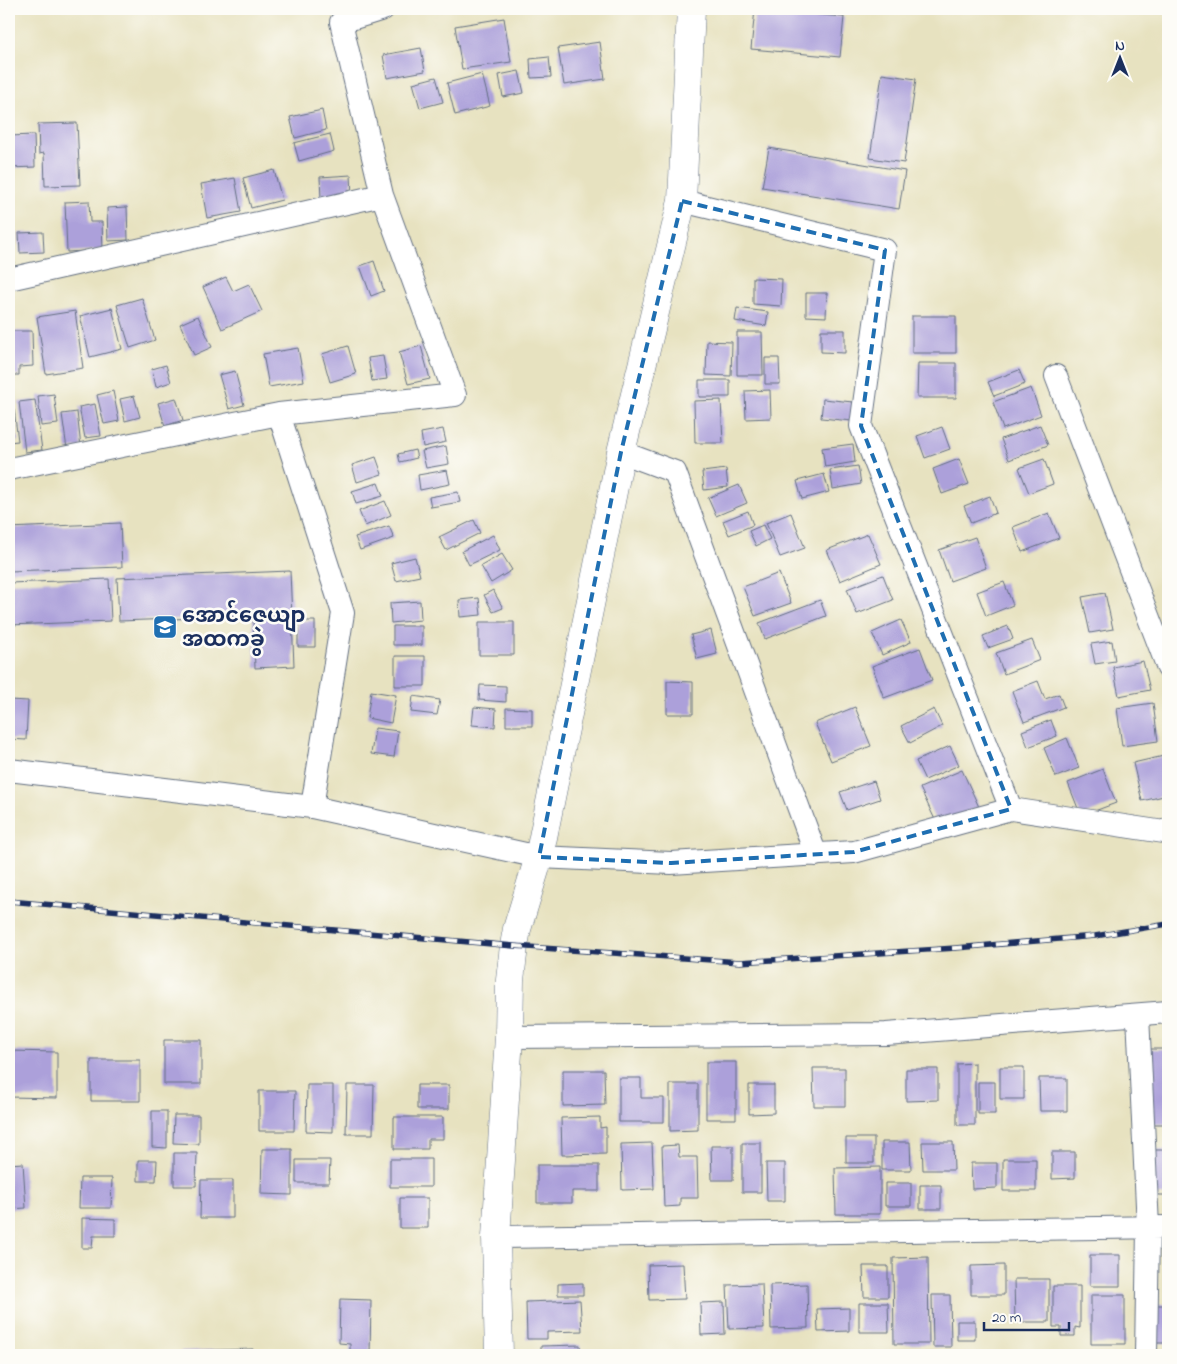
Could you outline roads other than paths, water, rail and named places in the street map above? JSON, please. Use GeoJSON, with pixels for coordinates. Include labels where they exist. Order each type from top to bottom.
{"type":"FeatureCollection","features":[{"type":"Feature","properties":{"kind":"street"},"geometry":{"type":"LineString","coordinates":[[9,469],[279,414],[455,395],[382,194],[341,22],[383,9]]}},
{"type":"Feature","properties":{"kind":"street"},"geometry":{"type":"LineString","coordinates":[[498,1355],[496,1237],[509,1037],[510,980],[517,928],[539,857],[621,452],[682,201],[691,9]]}},
{"type":"Feature","properties":{"kind":"street"},"geometry":{"type":"LineString","coordinates":[[9,279],[382,194]]}},
{"type":"Feature","properties":{"kind":"street"},"geometry":{"type":"LineString","coordinates":[[682,201],[885,250],[861,426],[1011,809]]}},
{"type":"Feature","properties":{"kind":"street"},"geometry":{"type":"LineString","coordinates":[[1056,376],[1168,668]]}},
{"type":"Feature","properties":{"kind":"street"},"geometry":{"type":"LineString","coordinates":[[279,414],[343,613],[312,807]]}},
{"type":"Feature","properties":{"kind":"street"},"geometry":{"type":"LineString","coordinates":[[621,452],[675,472],[816,855]]}},
{"type":"Feature","properties":{"kind":"street"},"geometry":{"type":"LineString","coordinates":[[9,770],[312,807],[539,857],[671,863],[854,852],[1011,809],[1164,832],[1168,829]]}},
{"type":"Feature","properties":{"kind":"street"},"geometry":{"type":"LineString","coordinates":[[509,1037],[886,1034],[1168,1012]]}},
{"type":"Feature","properties":{"kind":"street"},"geometry":{"type":"LineString","coordinates":[[1138,1015],[1158,1227],[1146,1355]]}},
{"type":"Feature","properties":{"kind":"street"},"geometry":{"type":"LineString","coordinates":[[496,1237],[1158,1227]]}},
{"type":"Feature","properties":{"kind":"railway"},"geometry":{"type":"LineString","coordinates":[[9,901],[514,946],[740,962],[956,948],[1095,936],[1168,924]]}},
{"type":"Feature","properties":{"kind":"place","name":"အောင်ဇေယျာ အထကခွဲ"},"geometry":{"type":"Point","coordinates":[165,627]}}]}
